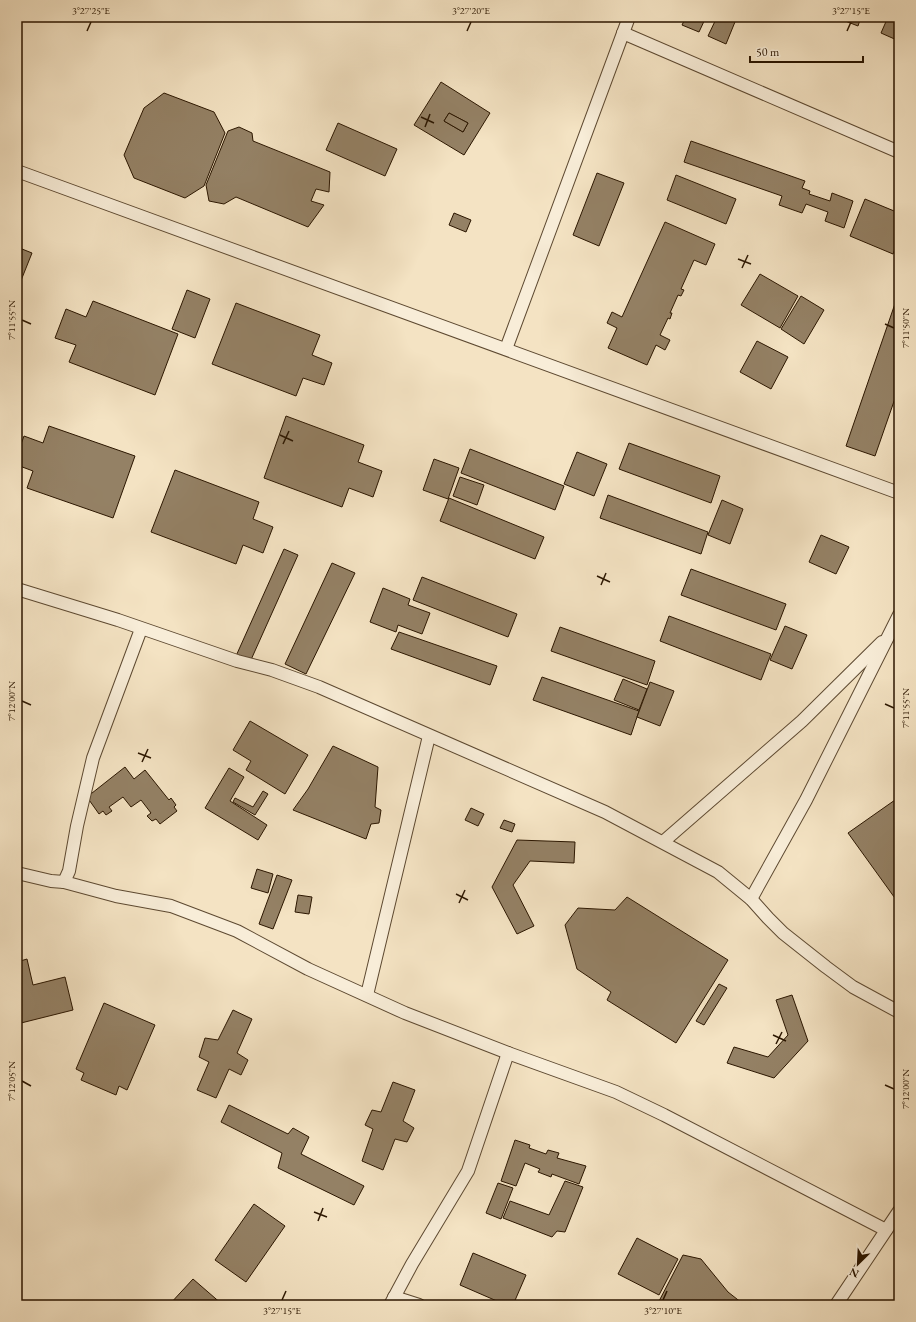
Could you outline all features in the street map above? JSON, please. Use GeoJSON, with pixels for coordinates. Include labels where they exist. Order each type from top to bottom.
{"type":"FeatureCollection","features":[{"type":"Feature","properties":{"kind":"street"},"geometry":{"type":"LineString","coordinates":[[506,349],[629,17]]}},
{"type":"Feature","properties":{"kind":"street"},"geometry":{"type":"LineString","coordinates":[[623,32],[899,152]]}},
{"type":"Feature","properties":{"kind":"street"},"geometry":{"type":"LineString","coordinates":[[17,171],[899,493]]}},
{"type":"Feature","properties":{"kind":"street"},"geometry":{"type":"LineString","coordinates":[[17,589],[141,628],[217,655],[272,670],[319,687],[605,812],[718,872],[752,899],[783,933],[826,968],[853,987],[899,1012]]}},
{"type":"Feature","properties":{"kind":"street"},"geometry":{"type":"LineString","coordinates":[[752,899],[806,800],[899,614]]}},
{"type":"Feature","properties":{"kind":"street"},"geometry":{"type":"LineString","coordinates":[[64,882],[69,871],[77,826],[93,758],[141,628]]}},
{"type":"Feature","properties":{"kind":"street"},"geometry":{"type":"LineString","coordinates":[[662,842],[802,721],[889,635]]}},
{"type":"Feature","properties":{"kind":"street"},"geometry":{"type":"LineString","coordinates":[[367,995],[429,736]]}},
{"type":"Feature","properties":{"kind":"street"},"geometry":{"type":"LineString","coordinates":[[17,874],[50,881],[64,882],[116,896],[171,906],[237,931],[308,969],[405,1012],[508,1053],[616,1092],[886,1230]]}},
{"type":"Feature","properties":{"kind":"street"},"geometry":{"type":"LineString","coordinates":[[419,1305],[392,1301],[412,1264],[468,1171],[508,1053]]}},
{"type":"Feature","properties":{"kind":"street"},"geometry":{"type":"LineString","coordinates":[[836,1305],[899,1211]]}},
{"type":"Feature","properties":{"kind":"building"},"geometry":{"type":"Polygon","coordinates":[[[686,17],[706,17],[699,32],[682,25],[686,17]]]}},
{"type":"Feature","properties":{"kind":"building"},"geometry":{"type":"Polygon","coordinates":[[[717,17],[737,17],[726,44],[708,36],[717,17]]]}},
{"type":"Feature","properties":{"kind":"building"},"geometry":{"type":"Polygon","coordinates":[[[835,17],[861,17],[858,26],[835,17]]]}},
{"type":"Feature","properties":{"kind":"building"},"geometry":{"type":"Polygon","coordinates":[[[888,17],[899,17],[899,41],[881,33],[888,17]]]}},
{"type":"Feature","properties":{"kind":"building"},"geometry":{"type":"Polygon","coordinates":[[[441,82],[490,113],[464,155],[414,125],[441,82]],[[449,113],[444,121],[463,132],[468,123],[449,113]]]}},
{"type":"Feature","properties":{"kind":"building"},"geometry":{"type":"Polygon","coordinates":[[[164,93],[214,112],[225,133],[204,186],[185,198],[134,178],[124,155],[144,108],[164,93]]]}},
{"type":"Feature","properties":{"kind":"building"},"geometry":{"type":"Polygon","coordinates":[[[449,113],[468,123],[463,132],[444,121],[449,113]]]}},
{"type":"Feature","properties":{"kind":"building"},"geometry":{"type":"Polygon","coordinates":[[[338,123],[397,149],[385,176],[326,150],[338,123]]]}},
{"type":"Feature","properties":{"kind":"building"},"geometry":{"type":"Polygon","coordinates":[[[239,127],[252,133],[253,141],[330,172],[329,192],[316,189],[311,201],[324,205],[308,227],[236,197],[224,204],[209,201],[206,185],[228,131],[239,127]]]}},
{"type":"Feature","properties":{"kind":"building"},"geometry":{"type":"Polygon","coordinates":[[[691,141],[805,181],[802,188],[810,191],[809,194],[830,201],[832,193],[853,201],[844,228],[825,221],[828,212],[806,204],[802,213],[779,205],[782,196],[684,162],[691,141]]]}},
{"type":"Feature","properties":{"kind":"building"},"geometry":{"type":"Polygon","coordinates":[[[597,173],[624,183],[599,246],[573,235],[597,173]]]}},
{"type":"Feature","properties":{"kind":"building"},"geometry":{"type":"Polygon","coordinates":[[[676,175],[736,199],[726,224],[667,200],[676,175]]]}},
{"type":"Feature","properties":{"kind":"building"},"geometry":{"type":"Polygon","coordinates":[[[865,199],[899,213],[899,239],[893,254],[850,236],[865,199]]]}},
{"type":"Feature","properties":{"kind":"building"},"geometry":{"type":"Polygon","coordinates":[[[454,213],[471,220],[466,232],[449,225],[454,213]]]}},
{"type":"Feature","properties":{"kind":"building"},"geometry":{"type":"Polygon","coordinates":[[[665,222],[715,244],[706,265],[694,260],[681,289],[684,290],[681,296],[678,295],[670,313],[672,313],[670,319],[668,318],[660,335],[670,340],[665,350],[656,345],[647,365],[608,348],[617,328],[607,323],[612,312],[622,317],[665,222]]]}},
{"type":"Feature","properties":{"kind":"building"},"geometry":{"type":"Polygon","coordinates":[[[17,247],[32,253],[20,283],[17,282],[17,247]]]}},
{"type":"Feature","properties":{"kind":"building"},"geometry":{"type":"Polygon","coordinates":[[[760,274],[798,296],[780,328],[741,305],[760,274]]]}},
{"type":"Feature","properties":{"kind":"building"},"geometry":{"type":"Polygon","coordinates":[[[187,290],[210,299],[195,338],[172,329],[187,290]]]}},
{"type":"Feature","properties":{"kind":"building"},"geometry":{"type":"Polygon","coordinates":[[[899,292],[899,387],[875,456],[846,446],[899,292]]]}},
{"type":"Feature","properties":{"kind":"building"},"geometry":{"type":"Polygon","coordinates":[[[801,296],[824,310],[804,344],[781,329],[801,296]]]}},
{"type":"Feature","properties":{"kind":"building"},"geometry":{"type":"Polygon","coordinates":[[[93,301],[178,334],[155,395],[69,362],[76,345],[55,338],[66,309],[86,317],[93,301]]]}},
{"type":"Feature","properties":{"kind":"building"},"geometry":{"type":"Polygon","coordinates":[[[236,303],[320,335],[312,355],[332,363],[324,385],[303,378],[296,396],[212,364],[236,303]]]}},
{"type":"Feature","properties":{"kind":"building"},"geometry":{"type":"Polygon","coordinates":[[[757,341],[788,357],[771,389],[740,372],[757,341]]]}},
{"type":"Feature","properties":{"kind":"building"},"geometry":{"type":"Polygon","coordinates":[[[286,416],[364,445],[358,462],[382,471],[373,497],[349,488],[342,507],[264,478],[286,416]]]}},
{"type":"Feature","properties":{"kind":"building"},"geometry":{"type":"Polygon","coordinates":[[[49,426],[135,456],[113,518],[27,488],[33,471],[17,465],[17,455],[24,436],[43,443],[49,426]]]}},
{"type":"Feature","properties":{"kind":"building"},"geometry":{"type":"Polygon","coordinates":[[[629,443],[720,476],[711,503],[619,469],[629,443]]]}},
{"type":"Feature","properties":{"kind":"building"},"geometry":{"type":"Polygon","coordinates":[[[470,449],[564,486],[555,510],[461,473],[470,449]]]}},
{"type":"Feature","properties":{"kind":"building"},"geometry":{"type":"Polygon","coordinates":[[[577,452],[607,464],[594,496],[564,484],[577,452]]]}},
{"type":"Feature","properties":{"kind":"building"},"geometry":{"type":"Polygon","coordinates":[[[434,459],[459,468],[448,499],[423,490],[434,459]]]}},
{"type":"Feature","properties":{"kind":"building"},"geometry":{"type":"Polygon","coordinates":[[[175,470],[259,502],[253,519],[273,527],[263,553],[243,545],[236,564],[151,532],[175,470]]]}},
{"type":"Feature","properties":{"kind":"building"},"geometry":{"type":"Polygon","coordinates":[[[460,477],[484,485],[477,505],[453,496],[460,477]]]}},
{"type":"Feature","properties":{"kind":"building"},"geometry":{"type":"Polygon","coordinates":[[[608,495],[708,532],[701,554],[600,518],[608,495]]]}},
{"type":"Feature","properties":{"kind":"building"},"geometry":{"type":"Polygon","coordinates":[[[449,498],[544,537],[535,559],[440,521],[449,498]]]}},
{"type":"Feature","properties":{"kind":"building"},"geometry":{"type":"Polygon","coordinates":[[[722,500],[743,509],[730,544],[708,535],[722,500]]]}},
{"type":"Feature","properties":{"kind":"building"},"geometry":{"type":"Polygon","coordinates":[[[821,535],[849,547],[836,574],[809,562],[821,535]]]}},
{"type":"Feature","properties":{"kind":"building"},"geometry":{"type":"Polygon","coordinates":[[[284,549],[298,555],[250,662],[236,656],[284,549]]]}},
{"type":"Feature","properties":{"kind":"building"},"geometry":{"type":"Polygon","coordinates":[[[332,563],[355,573],[306,674],[285,664],[332,563]]]}},
{"type":"Feature","properties":{"kind":"building"},"geometry":{"type":"Polygon","coordinates":[[[691,569],[786,604],[776,630],[681,595],[691,569]]]}},
{"type":"Feature","properties":{"kind":"building"},"geometry":{"type":"Polygon","coordinates":[[[422,577],[517,614],[508,637],[413,600],[422,577]]]}},
{"type":"Feature","properties":{"kind":"building"},"geometry":{"type":"Polygon","coordinates":[[[383,588],[410,599],[408,605],[430,613],[422,634],[398,625],[396,632],[370,622],[383,588]]]}},
{"type":"Feature","properties":{"kind":"building"},"geometry":{"type":"Polygon","coordinates":[[[669,616],[771,654],[761,680],[660,641],[669,616]]]}},
{"type":"Feature","properties":{"kind":"building"},"geometry":{"type":"Polygon","coordinates":[[[785,626],[807,635],[792,669],[770,660],[785,626]]]}},
{"type":"Feature","properties":{"kind":"building"},"geometry":{"type":"Polygon","coordinates":[[[560,627],[655,661],[647,685],[551,651],[560,627]]]}},
{"type":"Feature","properties":{"kind":"building"},"geometry":{"type":"Polygon","coordinates":[[[399,632],[497,666],[490,685],[391,649],[399,632]]]}},
{"type":"Feature","properties":{"kind":"building"},"geometry":{"type":"Polygon","coordinates":[[[542,677],[639,711],[631,735],[533,700],[542,677]]]}},
{"type":"Feature","properties":{"kind":"building"},"geometry":{"type":"Polygon","coordinates":[[[623,679],[647,689],[639,710],[614,700],[623,679]]]}},
{"type":"Feature","properties":{"kind":"building"},"geometry":{"type":"Polygon","coordinates":[[[650,682],[674,691],[660,726],[637,717],[650,682]]]}},
{"type":"Feature","properties":{"kind":"building"},"geometry":{"type":"Polygon","coordinates":[[[250,721],[308,755],[285,794],[246,770],[251,761],[233,750],[250,721]]]}},
{"type":"Feature","properties":{"kind":"building"},"geometry":{"type":"Polygon","coordinates":[[[333,746],[378,767],[375,807],[381,810],[379,823],[371,824],[366,839],[293,810],[308,789],[333,746]]]}},
{"type":"Feature","properties":{"kind":"building"},"geometry":{"type":"Polygon","coordinates":[[[125,767],[134,779],[145,770],[169,800],[171,798],[176,805],[174,807],[177,811],[160,824],[156,819],[152,821],[147,816],[151,813],[141,800],[131,807],[123,797],[109,807],[112,811],[106,815],[103,811],[99,814],[87,797],[125,767]]]}},
{"type":"Feature","properties":{"kind":"building"},"geometry":{"type":"Polygon","coordinates":[[[229,768],[244,777],[230,801],[267,825],[258,840],[205,808],[229,768]]]}},
{"type":"Feature","properties":{"kind":"building"},"geometry":{"type":"Polygon","coordinates":[[[263,791],[268,794],[255,815],[233,802],[235,798],[253,807],[263,791]]]}},
{"type":"Feature","properties":{"kind":"building"},"geometry":{"type":"Polygon","coordinates":[[[895,800],[899,806],[899,899],[897,901],[848,833],[895,800]]]}},
{"type":"Feature","properties":{"kind":"building"},"geometry":{"type":"Polygon","coordinates":[[[471,808],[484,814],[478,826],[465,820],[471,808]]]}},
{"type":"Feature","properties":{"kind":"building"},"geometry":{"type":"Polygon","coordinates":[[[504,820],[515,824],[512,832],[500,828],[504,820]]]}},
{"type":"Feature","properties":{"kind":"building"},"geometry":{"type":"Polygon","coordinates":[[[517,840],[575,842],[574,863],[530,861],[513,885],[534,926],[517,934],[492,887],[517,840]]]}},
{"type":"Feature","properties":{"kind":"building"},"geometry":{"type":"Polygon","coordinates":[[[257,869],[273,874],[268,893],[251,888],[257,869]]]}},
{"type":"Feature","properties":{"kind":"building"},"geometry":{"type":"Polygon","coordinates":[[[277,875],[292,880],[273,929],[259,924],[277,875]]]}},
{"type":"Feature","properties":{"kind":"building"},"geometry":{"type":"Polygon","coordinates":[[[298,895],[312,897],[309,914],[295,912],[298,895]]]}},
{"type":"Feature","properties":{"kind":"building"},"geometry":{"type":"Polygon","coordinates":[[[627,897],[728,960],[676,1043],[607,1000],[611,992],[577,969],[565,925],[578,908],[615,910],[627,897]]]}},
{"type":"Feature","properties":{"kind":"building"},"geometry":{"type":"Polygon","coordinates":[[[27,959],[33,985],[65,977],[73,1010],[17,1024],[17,962],[27,959]]]}},
{"type":"Feature","properties":{"kind":"building"},"geometry":{"type":"Polygon","coordinates":[[[719,984],[727,988],[704,1025],[696,1021],[719,984]]]}},
{"type":"Feature","properties":{"kind":"building"},"geometry":{"type":"Polygon","coordinates":[[[792,995],[808,1041],[774,1078],[727,1063],[734,1047],[768,1057],[788,1035],[776,1000],[792,995]]]}},
{"type":"Feature","properties":{"kind":"building"},"geometry":{"type":"Polygon","coordinates":[[[104,1003],[155,1025],[127,1090],[119,1086],[116,1095],[81,1080],[84,1073],[76,1069],[104,1003]]]}},
{"type":"Feature","properties":{"kind":"building"},"geometry":{"type":"Polygon","coordinates":[[[233,1010],[252,1019],[237,1053],[248,1060],[241,1075],[229,1069],[216,1098],[197,1090],[209,1062],[199,1057],[205,1038],[218,1040],[233,1010]]]}},
{"type":"Feature","properties":{"kind":"building"},"geometry":{"type":"Polygon","coordinates":[[[393,1082],[415,1090],[403,1121],[414,1128],[407,1142],[395,1139],[383,1170],[362,1161],[373,1129],[365,1125],[372,1110],[381,1112],[393,1082]]]}},
{"type":"Feature","properties":{"kind":"building"},"geometry":{"type":"Polygon","coordinates":[[[229,1105],[288,1134],[293,1128],[309,1137],[301,1154],[364,1186],[354,1205],[278,1168],[282,1153],[221,1122],[229,1105]]]}},
{"type":"Feature","properties":{"kind":"building"},"geometry":{"type":"Polygon","coordinates":[[[515,1140],[530,1145],[529,1148],[546,1154],[548,1150],[559,1153],[557,1158],[586,1166],[579,1184],[552,1174],[551,1177],[538,1172],[540,1169],[525,1163],[516,1186],[501,1181],[515,1140]]]}},
{"type":"Feature","properties":{"kind":"building"},"geometry":{"type":"Polygon","coordinates":[[[565,1181],[583,1187],[565,1232],[557,1231],[552,1237],[503,1218],[510,1201],[549,1215],[565,1181]]]}},
{"type":"Feature","properties":{"kind":"building"},"geometry":{"type":"Polygon","coordinates":[[[498,1183],[513,1188],[501,1219],[486,1213],[498,1183]]]}},
{"type":"Feature","properties":{"kind":"building"},"geometry":{"type":"Polygon","coordinates":[[[254,1204],[285,1226],[246,1282],[215,1260],[254,1204]]]}},
{"type":"Feature","properties":{"kind":"building"},"geometry":{"type":"Polygon","coordinates":[[[637,1238],[678,1259],[659,1295],[618,1274],[637,1238]]]}},
{"type":"Feature","properties":{"kind":"building"},"geometry":{"type":"Polygon","coordinates":[[[473,1253],[526,1275],[513,1305],[506,1305],[460,1285],[473,1253]]]}},
{"type":"Feature","properties":{"kind":"building"},"geometry":{"type":"Polygon","coordinates":[[[683,1255],[701,1259],[728,1292],[742,1303],[741,1305],[657,1305],[683,1255]]]}},
{"type":"Feature","properties":{"kind":"building"},"geometry":{"type":"Polygon","coordinates":[[[193,1279],[223,1305],[169,1305],[193,1279]]]}}]}
